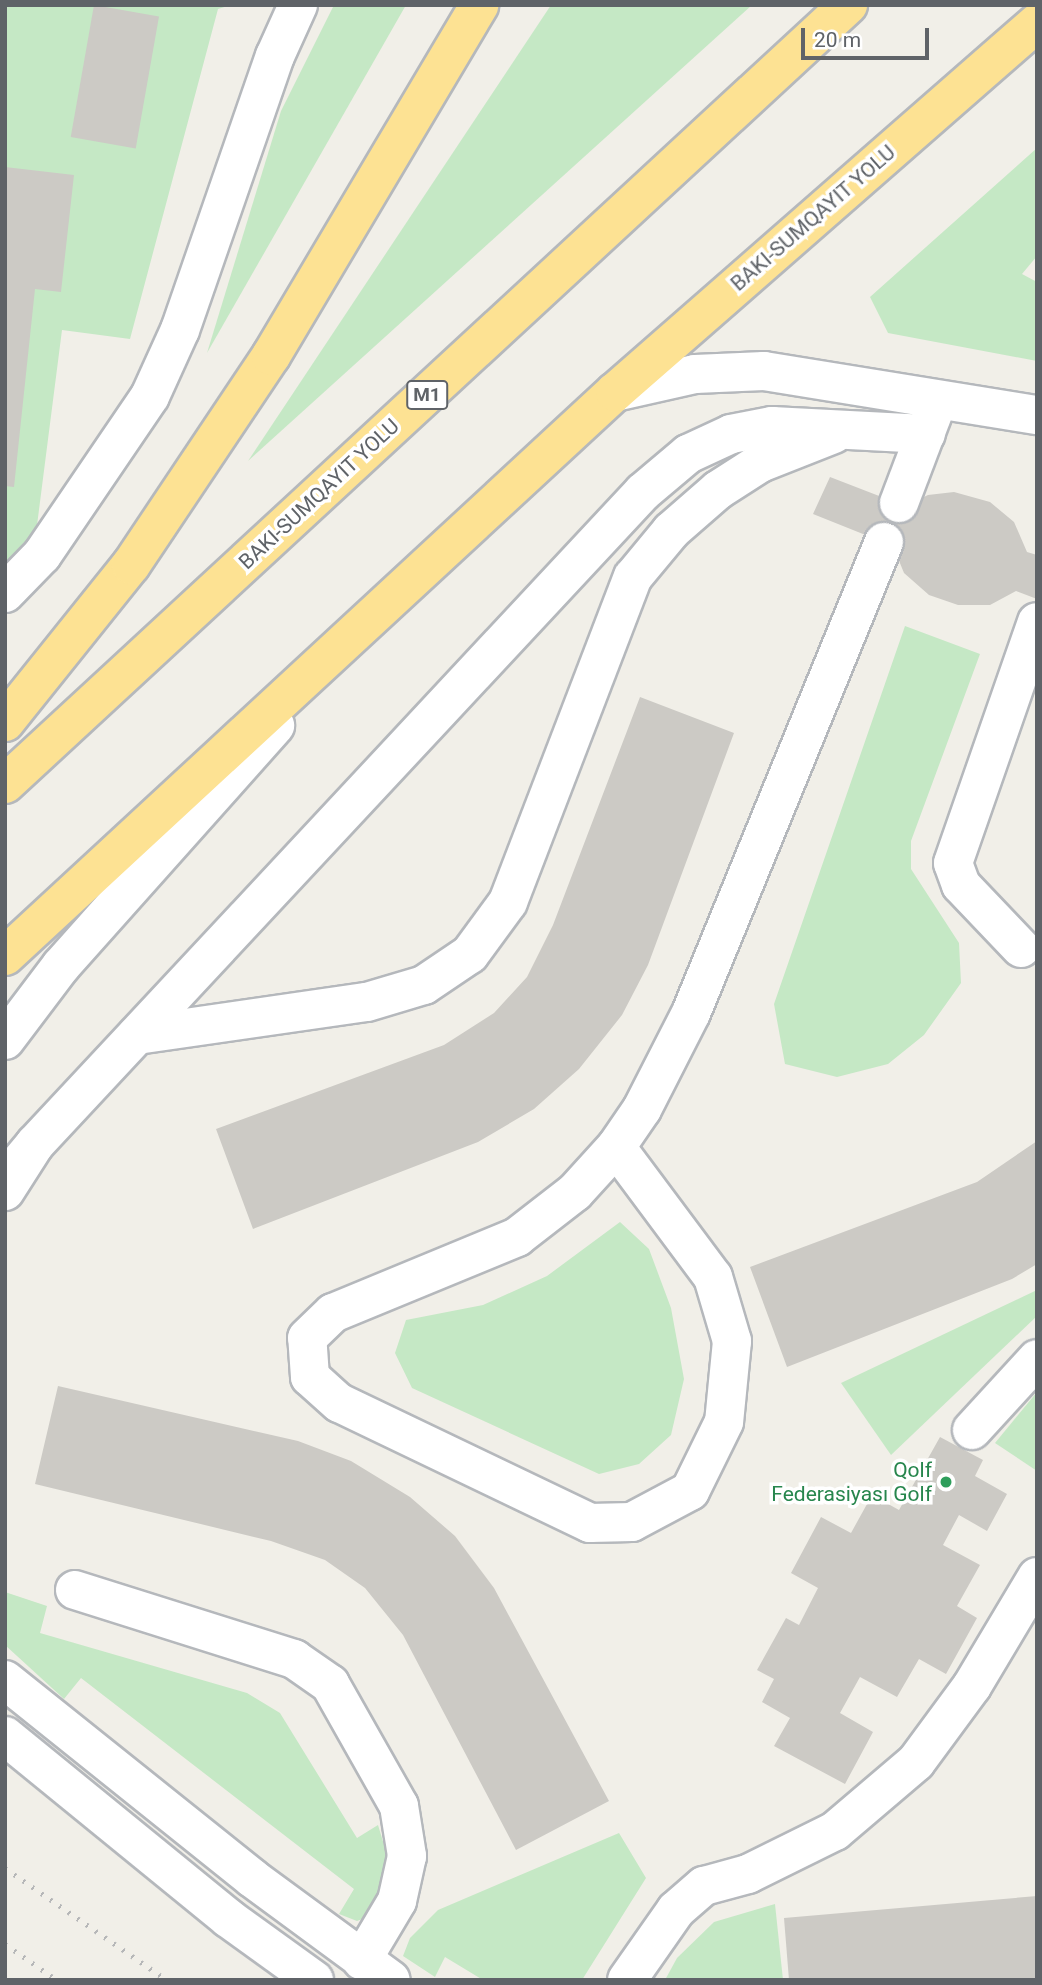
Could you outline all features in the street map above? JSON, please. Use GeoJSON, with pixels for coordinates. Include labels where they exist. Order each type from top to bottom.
{"type":"FeatureCollection","features":[{"type":"Feature","properties":{"kind":"highway"},"geometry":{"type":"LineString","coordinates":[[5,722],[131,565],[263,368],[479,5]]}},
{"type":"Feature","properties":{"kind":"highway","name":"M1"},"geometry":{"type":"LineString","coordinates":[[5,784],[848,5]]}},
{"type":"Feature","properties":{"kind":"highway"},"geometry":{"type":"LineString","coordinates":[[5,956],[615,392],[1037,23]]}},
{"type":"Feature","properties":{"kind":"street"},"geometry":{"type":"LineString","coordinates":[[5,593],[42,555],[150,396],[180,330],[275,56],[298,5]]}},
{"type":"Feature","properties":{"kind":"street"},"geometry":{"type":"LineString","coordinates":[[615,392],[695,374],[764,371],[932,416]]}},
{"type":"Feature","properties":{"kind":"street"},"geometry":{"type":"LineString","coordinates":[[5,1180],[35,1143],[643,492],[688,454],[731,434],[772,426],[845,429],[932,416],[1037,415]]}},
{"type":"Feature","properties":{"kind":"street"},"geometry":{"type":"LineString","coordinates":[[899,503],[932,416]]}},
{"type":"Feature","properties":{"kind":"street"},"geometry":{"type":"LineString","coordinates":[[137,1035],[367,1002],[424,985],[470,954],[508,902],[633,577],[671,531],[718,490],[760,463],[845,429]]}},
{"type":"Feature","properties":{"kind":"street"},"geometry":{"type":"LineString","coordinates":[[616,1147],[713,1277],[732,1341],[724,1422],[690,1491],[632,1522],[590,1523],[339,1403],[310,1377],[307,1338],[333,1313],[517,1237],[575,1192],[616,1147],[642,1109],[691,1013],[884,542]]}},
{"type":"Feature","properties":{"kind":"street"},"geometry":{"type":"LineString","coordinates":[[5,1021],[61,966],[375,614]]}},
{"type":"Feature","properties":{"kind":"street"},"geometry":{"type":"LineString","coordinates":[[1021,948],[961,885],[953,863],[1037,622]]}},
{"type":"Feature","properties":{"kind":"street"},"geometry":{"type":"LineString","coordinates":[[5,1040],[61,966]]}},
{"type":"Feature","properties":{"kind":"street"},"geometry":{"type":"LineString","coordinates":[[5,1191],[35,1143]]}},
{"type":"Feature","properties":{"kind":"street"},"geometry":{"type":"LineString","coordinates":[[972,1430],[1037,1359]]}},
{"type":"Feature","properties":{"kind":"street"},"geometry":{"type":"LineString","coordinates":[[627,1980],[676,1910],[704,1886],[748,1874],[835,1831],[915,1762],[972,1686],[1037,1577]]}},
{"type":"Feature","properties":{"kind":"street"},"geometry":{"type":"LineString","coordinates":[[5,1680],[376,1970],[397,1901],[407,1856],[399,1806],[330,1684],[293,1659],[75,1590]]}},
{"type":"Feature","properties":{"kind":"street"},"geometry":{"type":"LineString","coordinates":[[5,1736],[228,1918],[314,1980]]}},
{"type":"Feature","properties":{"kind":"green space"},"geometry":{"type":"Polygon","coordinates":[[[5,5],[231,5],[218,9],[130,339],[62,330],[35,541],[5,565],[5,5]]]}},
{"type":"Feature","properties":{"kind":"green space"},"geometry":{"type":"Polygon","coordinates":[[[334,5],[406,5],[207,353],[281,111],[334,5]]]}},
{"type":"Feature","properties":{"kind":"green space"},"geometry":{"type":"Polygon","coordinates":[[[551,5],[752,5],[248,461],[551,5]]]}},
{"type":"Feature","properties":{"kind":"green space"},"geometry":{"type":"Polygon","coordinates":[[[1037,148],[1037,256],[1022,274],[1037,282],[1037,361],[888,333],[870,297],[1037,148]]]}},
{"type":"Feature","properties":{"kind":"green space"},"geometry":{"type":"Polygon","coordinates":[[[905,626],[980,654],[911,841],[911,869],[959,943],[961,983],[924,1035],[888,1064],[837,1077],[785,1064],[774,1004],[905,626]]]}},
{"type":"Feature","properties":{"kind":"green space"},"geometry":{"type":"Polygon","coordinates":[[[620,1222],[649,1249],[671,1308],[684,1379],[671,1435],[639,1464],[599,1474],[412,1388],[395,1353],[406,1320],[483,1305],[547,1276],[620,1222]]]}},
{"type":"Feature","properties":{"kind":"green space"},"geometry":{"type":"Polygon","coordinates":[[[1037,1290],[1037,1316],[891,1455],[841,1383],[1037,1290]]]}},
{"type":"Feature","properties":{"kind":"green space"},"geometry":{"type":"Polygon","coordinates":[[[1037,1392],[1037,1471],[995,1443],[1037,1392]]]}},
{"type":"Feature","properties":{"kind":"green space"},"geometry":{"type":"Polygon","coordinates":[[[5,1592],[47,1606],[40,1633],[247,1693],[280,1713],[357,1838],[378,1825],[388,1858],[384,1890],[370,1916],[357,1921],[339,1914],[354,1889],[81,1678],[64,1699],[5,1645],[5,1592]]]}},
{"type":"Feature","properties":{"kind":"green space"},"geometry":{"type":"Polygon","coordinates":[[[619,1833],[646,1878],[582,1980],[483,1980],[445,1957],[435,1977],[403,1956],[410,1938],[438,1910],[619,1833]]]}},
{"type":"Feature","properties":{"kind":"green space"},"geometry":{"type":"Polygon","coordinates":[[[775,1904],[783,1980],[665,1980],[677,1958],[714,1922],[775,1904]]]}},
{"type":"Feature","properties":{"kind":"building"},"geometry":{"type":"Polygon","coordinates":[[[94,5],[159,16],[136,148],[71,137],[94,5]]]}},
{"type":"Feature","properties":{"kind":"building"},"geometry":{"type":"Polygon","coordinates":[[[5,167],[74,175],[61,292],[35,289],[14,487],[5,486],[5,167]]]}},
{"type":"Feature","properties":{"kind":"building"},"geometry":{"type":"Polygon","coordinates":[[[830,477],[905,506],[928,495],[954,492],[990,502],[1014,522],[1027,552],[1037,555],[1037,599],[1016,591],[990,605],[958,605],[929,595],[904,573],[893,546],[813,514],[830,477]]]}},
{"type":"Feature","properties":{"kind":"building"},"geometry":{"type":"Polygon","coordinates":[[[640,697],[734,733],[648,965],[622,1015],[579,1069],[534,1109],[478,1142],[253,1229],[216,1129],[444,1045],[494,1013],[527,977],[553,925],[640,697]]]}},
{"type":"Feature","properties":{"kind":"building"},"geometry":{"type":"Polygon","coordinates":[[[1037,1141],[1037,1264],[1012,1279],[787,1367],[750,1267],[977,1182],[1037,1141]]]}},
{"type":"Feature","properties":{"kind":"building"},"geometry":{"type":"Polygon","coordinates":[[[58,1386],[298,1441],[351,1461],[410,1497],[455,1536],[494,1588],[609,1801],[516,1850],[403,1635],[365,1588],[325,1560],[271,1541],[35,1484],[58,1386]]]}},
{"type":"Feature","properties":{"kind":"building"},"geometry":{"type":"Polygon","coordinates":[[[940,1437],[983,1460],[975,1476],[1007,1494],[987,1531],[959,1515],[943,1545],[980,1565],[957,1606],[977,1618],[946,1674],[919,1659],[897,1697],[860,1677],[840,1713],[873,1732],[845,1784],[774,1746],[790,1718],[762,1702],[774,1679],[757,1670],[786,1618],[799,1625],[818,1588],[791,1573],[821,1517],[851,1533],[872,1495],[899,1510],[940,1437]]]}},
{"type":"Feature","properties":{"kind":"building"},"geometry":{"type":"Polygon","coordinates":[[[1037,1896],[1037,1980],[789,1980],[784,1918],[1037,1896]]]}},
{"type":"Feature","properties":{"kind":"railway"},"geometry":{"type":"LineString","coordinates":[[5,1868],[167,1980]]}},
{"type":"Feature","properties":{"kind":"railway"},"geometry":{"type":"LineString","coordinates":[[5,1944],[57,1980]]}},
{"type":"Feature","properties":{"kind":"place","name":"Qolf Federasiyası Golf"},"geometry":{"type":"Point","coordinates":[946,1482]}}]}
